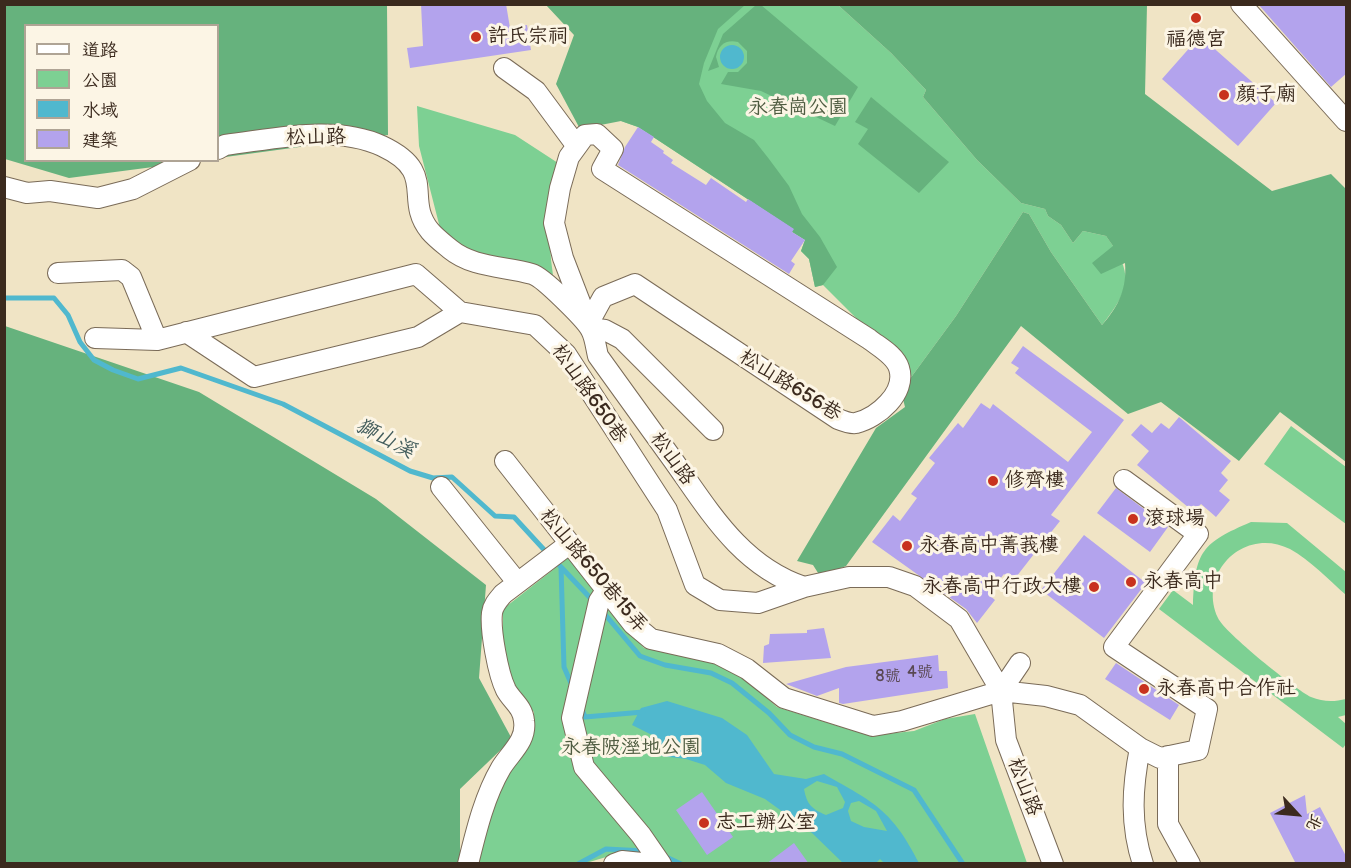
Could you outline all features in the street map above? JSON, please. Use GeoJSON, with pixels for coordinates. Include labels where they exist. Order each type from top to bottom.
{"type":"FeatureCollection","features":[{"type":"Feature","properties":{"kind":"street"},"geometry":{"type":"LineString","coordinates":[[1241,4],[1347,121]]}},
{"type":"Feature","properties":{"kind":"street"},"geometry":{"type":"LineString","coordinates":[[504,68],[536,91],[576,145],[560,188],[554,223],[569,297],[603,297]]}},
{"type":"Feature","properties":{"kind":"street","name":"松山路656巷"},"geometry":{"type":"LineString","coordinates":[[576,145],[585,135],[597,134],[613,149],[602,169],[869,339],[893,357],[900,369],[899,385],[888,404],[874,416],[854,423],[838,419],[635,284],[603,297]]}},
{"type":"Feature","properties":{"kind":"street","name":"松山路"},"geometry":{"type":"LineString","coordinates":[[219,148],[225,145],[320,135],[362,138],[383,146],[406,159],[416,173],[422,213],[429,230],[453,252],[478,264],[536,275],[569,297],[590,328],[598,356],[727,536],[756,563],[780,579],[804,587],[849,577],[889,577],[915,586],[959,619],[1001,691],[1006,740],[1053,864]]}},
{"type":"Feature","properties":{"kind":"street"},"geometry":{"type":"LineString","coordinates":[[4,187],[27,193],[50,190],[98,198],[133,189],[186,162]]}},
{"type":"Feature","properties":{"kind":"street"},"geometry":{"type":"LineString","coordinates":[[58,273],[122,270],[131,277],[157,340]]}},
{"type":"Feature","properties":{"kind":"street"},"geometry":{"type":"LineString","coordinates":[[95,338],[157,340],[186,332],[416,274],[460,312],[418,337],[254,377],[186,332]]}},
{"type":"Feature","properties":{"kind":"street"},"geometry":{"type":"LineString","coordinates":[[603,297],[592,316],[590,328],[605,330],[622,339],[713,430]]}},
{"type":"Feature","properties":{"kind":"street","name":"松山路650巷"},"geometry":{"type":"LineString","coordinates":[[460,312],[536,325],[566,354],[667,510],[695,585],[720,600],[758,603],[804,587]]}},
{"type":"Feature","properties":{"kind":"street","name":"松山路650巷15弄"},"geometry":{"type":"LineString","coordinates":[[505,461],[568,544],[603,595],[651,639],[718,654],[747,669],[784,698],[873,726],[902,722],[1001,691]]}},
{"type":"Feature","properties":{"kind":"street"},"geometry":{"type":"LineString","coordinates":[[1020,663],[1001,691],[1046,696],[1080,705],[1140,748],[1160,758],[1198,750],[1207,709],[1114,647],[1198,534],[1124,480]]}},
{"type":"Feature","properties":{"kind":"street"},"geometry":{"type":"LineString","coordinates":[[441,487],[517,582]]}},
{"type":"Feature","properties":{"kind":"street"},"geometry":{"type":"LineString","coordinates":[[468,864],[488,795],[501,768],[521,742],[525,722],[521,710],[507,691],[501,677],[492,614],[496,603],[517,582],[568,544]]}},
{"type":"Feature","properties":{"kind":"street"},"geometry":{"type":"LineString","coordinates":[[603,595],[572,718],[584,767],[656,860]]}},
{"type":"Feature","properties":{"kind":"street"},"geometry":{"type":"LineString","coordinates":[[1140,748],[1132,784],[1134,837],[1143,864]]}},
{"type":"Feature","properties":{"kind":"street"},"geometry":{"type":"LineString","coordinates":[[1168,756],[1168,824],[1190,864]]}},
{"type":"Feature","properties":{"kind":"street"},"geometry":{"type":"LineString","coordinates":[[614,864],[622,861],[656,860]]}},
{"type":"Feature","properties":{"kind":"green space"},"geometry":{"type":"Polygon","coordinates":[[[4,5],[387,5],[388,135],[219,158],[219,24],[24,24],[24,162],[191,162],[69,178],[5,159],[4,5]]]}},
{"type":"Feature","properties":{"kind":"green space"},"geometry":{"type":"Polygon","coordinates":[[[546,5],[745,5],[718,29],[704,63],[699,84],[707,101],[725,123],[754,140],[789,186],[802,214],[820,237],[837,267],[823,285],[815,287],[809,259],[801,251],[805,240],[792,232],[793,229],[638,127],[621,121],[580,129],[556,84],[574,35],[546,5]]]}},
{"type":"Feature","properties":{"kind":"green space","name":"永春崗公園"},"geometry":{"type":"Polygon","coordinates":[[[721,5],[838,5],[891,53],[926,90],[923,97],[977,160],[1021,203],[1045,209],[1048,216],[1061,225],[1073,243],[1083,231],[1106,236],[1121,260],[1125,271],[1125,281],[1119,301],[1102,325],[1051,252],[1029,214],[1023,212],[956,316],[901,391],[907,360],[903,354],[870,332],[823,285],[815,287],[809,259],[801,251],[805,240],[792,232],[793,229],[638,127],[621,121],[721,5]]]}},
{"type":"Feature","properties":{"kind":"green space"},"geometry":{"type":"Polygon","coordinates":[[[756,5],[761,5],[858,87],[835,126],[761,91],[721,84],[728,72],[738,72],[747,63],[747,51],[738,42],[730,41],[721,46],[716,57],[719,67],[708,71],[723,34],[756,5]]]}},
{"type":"Feature","properties":{"kind":"green space"},"geometry":{"type":"Polygon","coordinates":[[[838,5],[1147,5],[1145,94],[1272,191],[1331,174],[1346,189],[1346,462],[1280,412],[1239,461],[1161,402],[1128,414],[1021,326],[846,566],[820,576],[813,565],[797,561],[876,428],[905,407],[901,391],[956,316],[1023,212],[1029,214],[1051,252],[1102,325],[1121,296],[1125,281],[1125,263],[1101,274],[1092,263],[1113,246],[1106,236],[1083,231],[1073,243],[1061,225],[1048,216],[1045,209],[1021,203],[977,160],[923,97],[926,90],[891,53],[838,5]]]}},
{"type":"Feature","properties":{"kind":"green space"},"geometry":{"type":"Polygon","coordinates":[[[871,97],[949,162],[919,193],[858,144],[868,129],[855,122],[871,97]]]}},
{"type":"Feature","properties":{"kind":"green space"},"geometry":{"type":"Polygon","coordinates":[[[417,106],[515,135],[558,163],[550,219],[553,275],[461,247],[440,228],[419,146],[417,106]]]}},
{"type":"Feature","properties":{"kind":"green space"},"geometry":{"type":"Polygon","coordinates":[[[5,326],[199,392],[376,499],[486,585],[479,678],[512,739],[460,789],[460,863],[5,864],[5,326]]]}},
{"type":"Feature","properties":{"kind":"green space"},"geometry":{"type":"Polygon","coordinates":[[[1291,426],[1346,467],[1346,524],[1264,464],[1291,426]]]}},
{"type":"Feature","properties":{"kind":"green space"},"geometry":{"type":"Polygon","coordinates":[[[1251,522],[1287,523],[1346,572],[1346,595],[1312,564],[1290,549],[1273,543],[1257,544],[1242,549],[1229,558],[1220,570],[1214,585],[1213,601],[1218,618],[1223,625],[1291,684],[1315,699],[1337,701],[1346,699],[1346,715],[1338,717],[1346,724],[1346,744],[1343,748],[1159,609],[1173,590],[1193,605],[1196,572],[1204,551],[1222,536],[1251,522]]]}},
{"type":"Feature","properties":{"kind":"green space","name":"永春陂溼地公園"},"geometry":{"type":"Polygon","coordinates":[[[568,558],[644,648],[718,664],[737,672],[777,707],[854,731],[885,734],[914,731],[945,719],[975,714],[1027,863],[666,864],[640,847],[586,863],[479,864],[481,820],[494,793],[531,740],[534,712],[511,690],[503,669],[503,609],[568,558]]]}},
{"type":"Feature","properties":{"kind":"water"},"geometry":{"type":"Polygon","coordinates":[[[732,45],[740,49],[744,57],[740,65],[732,69],[724,65],[720,57],[724,49],[732,45]]]}},
{"type":"Feature","properties":{"kind":"water"},"geometry":{"type":"Polygon","coordinates":[[[667,701],[722,718],[747,735],[774,774],[806,779],[824,774],[869,801],[891,819],[919,863],[884,863],[880,859],[876,863],[843,863],[812,833],[765,799],[726,783],[705,765],[686,759],[661,756],[652,735],[632,725],[641,708],[667,701]],[[817,781],[804,789],[811,806],[826,815],[843,808],[845,802],[837,787],[817,781]],[[859,801],[851,803],[848,811],[851,821],[864,827],[887,831],[876,811],[859,801]]]}},
{"type":"Feature","properties":{"kind":"building","name":"許氏宗祠"},"geometry":{"type":"Polygon","coordinates":[[[421,4],[506,4],[510,28],[527,25],[531,50],[410,68],[407,48],[423,46],[421,4]]]}},
{"type":"Feature","properties":{"kind":"building"},"geometry":{"type":"Polygon","coordinates":[[[1258,4],[1347,4],[1347,73],[1331,87],[1258,4]]]}},
{"type":"Feature","properties":{"kind":"building","name":"顏子廟"},"geometry":{"type":"Polygon","coordinates":[[[1200,36],[1276,103],[1238,146],[1162,79],[1200,36]]]}},
{"type":"Feature","properties":{"kind":"building"},"geometry":{"type":"Polygon","coordinates":[[[638,127],[654,137],[651,142],[673,160],[671,163],[706,185],[711,178],[746,202],[748,199],[794,229],[792,232],[805,240],[791,261],[795,264],[789,274],[618,165],[625,147],[638,127]]]}},
{"type":"Feature","properties":{"kind":"building"},"geometry":{"type":"Polygon","coordinates":[[[1023,346],[1124,420],[1051,515],[1060,521],[1013,581],[1004,574],[988,594],[995,600],[977,623],[966,609],[872,542],[893,515],[900,521],[917,498],[911,494],[935,463],[929,458],[958,423],[963,428],[981,403],[990,409],[993,404],[1068,462],[1092,432],[1015,373],[1019,368],[1011,363],[1023,346]]]}},
{"type":"Feature","properties":{"kind":"building"},"geometry":{"type":"Polygon","coordinates":[[[1179,417],[1231,461],[1221,473],[1228,480],[1219,491],[1230,500],[1216,517],[1201,504],[1194,512],[1137,465],[1149,451],[1131,435],[1141,424],[1152,433],[1161,423],[1169,429],[1179,417]]]}},
{"type":"Feature","properties":{"kind":"building","name":"滾球場"},"geometry":{"type":"Polygon","coordinates":[[[1116,488],[1168,527],[1150,552],[1097,513],[1116,488]]]}},
{"type":"Feature","properties":{"kind":"building","name":"永春高中行政大樓"},"geometry":{"type":"Polygon","coordinates":[[[1084,535],[1146,583],[1104,638],[1041,590],[1084,535]]]}},
{"type":"Feature","properties":{"kind":"building"},"geometry":{"type":"Polygon","coordinates":[[[824,628],[831,658],[763,663],[764,646],[769,644],[770,634],[807,633],[807,630],[824,628]]]}},
{"type":"Feature","properties":{"kind":"building"},"geometry":{"type":"Polygon","coordinates":[[[938,655],[939,671],[947,671],[948,688],[843,704],[839,703],[839,688],[817,696],[786,684],[846,667],[938,655]]]}},
{"type":"Feature","properties":{"kind":"building","name":"永春高中合作社"},"geometry":{"type":"Polygon","coordinates":[[[1116,663],[1179,705],[1170,720],[1105,679],[1116,663]]]}},
{"type":"Feature","properties":{"kind":"building","name":"志工辦公室"},"geometry":{"type":"Polygon","coordinates":[[[702,792],[733,837],[707,855],[676,810],[702,792]]]}},
{"type":"Feature","properties":{"kind":"building"},"geometry":{"type":"Polygon","coordinates":[[[1305,795],[1307,814],[1320,807],[1347,858],[1347,864],[1296,864],[1270,813],[1305,795]]]}},
{"type":"Feature","properties":{"kind":"building"},"geometry":{"type":"Polygon","coordinates":[[[794,843],[809,864],[766,864],[794,843]]]}},
{"type":"Feature","properties":{"kind":"waterway","name":"獅山溪"},"geometry":{"type":"LineString","coordinates":[[4,298],[54,298],[68,315],[80,342],[94,360],[113,370],[138,379],[181,368],[283,404],[410,471],[433,478],[452,477],[495,516],[514,517],[548,554]]}},
{"type":"Feature","properties":{"kind":"waterway","name":"獅山溪"},"geometry":{"type":"LineString","coordinates":[[554,560],[561,567],[564,667],[573,688]]}},
{"type":"Feature","properties":{"kind":"waterway"},"geometry":{"type":"LineString","coordinates":[[561,567],[595,603]]}},
{"type":"Feature","properties":{"kind":"waterway"},"geometry":{"type":"LineString","coordinates":[[603,612],[640,656],[665,665],[711,673],[732,683],[769,713],[790,735],[814,747],[842,754],[914,790],[963,864]]}},
{"type":"Feature","properties":{"kind":"waterway","name":"獅山溪"},"geometry":{"type":"LineString","coordinates":[[581,707],[585,717],[643,712]]}},
{"type":"Feature","properties":{"kind":"waterway"},"geometry":{"type":"LineString","coordinates":[[578,864],[606,849],[645,851]]}},
{"type":"Feature","properties":{"kind":"waterway"},"geometry":{"type":"LineString","coordinates":[[662,855],[681,864]]}},
{"type":"Feature","properties":{"kind":"place","name":"福德宮"},"geometry":{"type":"Point","coordinates":[1196,18]}},
{"type":"Feature","properties":{"kind":"place","name":"許氏宗祠"},"geometry":{"type":"Point","coordinates":[476,37]}},
{"type":"Feature","properties":{"kind":"place","name":"顏子廟"},"geometry":{"type":"Point","coordinates":[1224,95]}},
{"type":"Feature","properties":{"kind":"place","name":"修齊樓"},"geometry":{"type":"Point","coordinates":[993,481]}},
{"type":"Feature","properties":{"kind":"place","name":"滾球場"},"geometry":{"type":"Point","coordinates":[1133,519]}},
{"type":"Feature","properties":{"kind":"place","name":"永春高中菁莪樓"},"geometry":{"type":"Point","coordinates":[907,546]}},
{"type":"Feature","properties":{"kind":"place","name":"永春高中"},"geometry":{"type":"Point","coordinates":[1131,582]}},
{"type":"Feature","properties":{"kind":"place","name":"永春高中行政大樓"},"geometry":{"type":"Point","coordinates":[1094,587]}},
{"type":"Feature","properties":{"kind":"place","name":"永春高中合作社"},"geometry":{"type":"Point","coordinates":[1144,689]}},
{"type":"Feature","properties":{"kind":"place","name":"志工辦公室"},"geometry":{"type":"Point","coordinates":[704,823]}}]}
